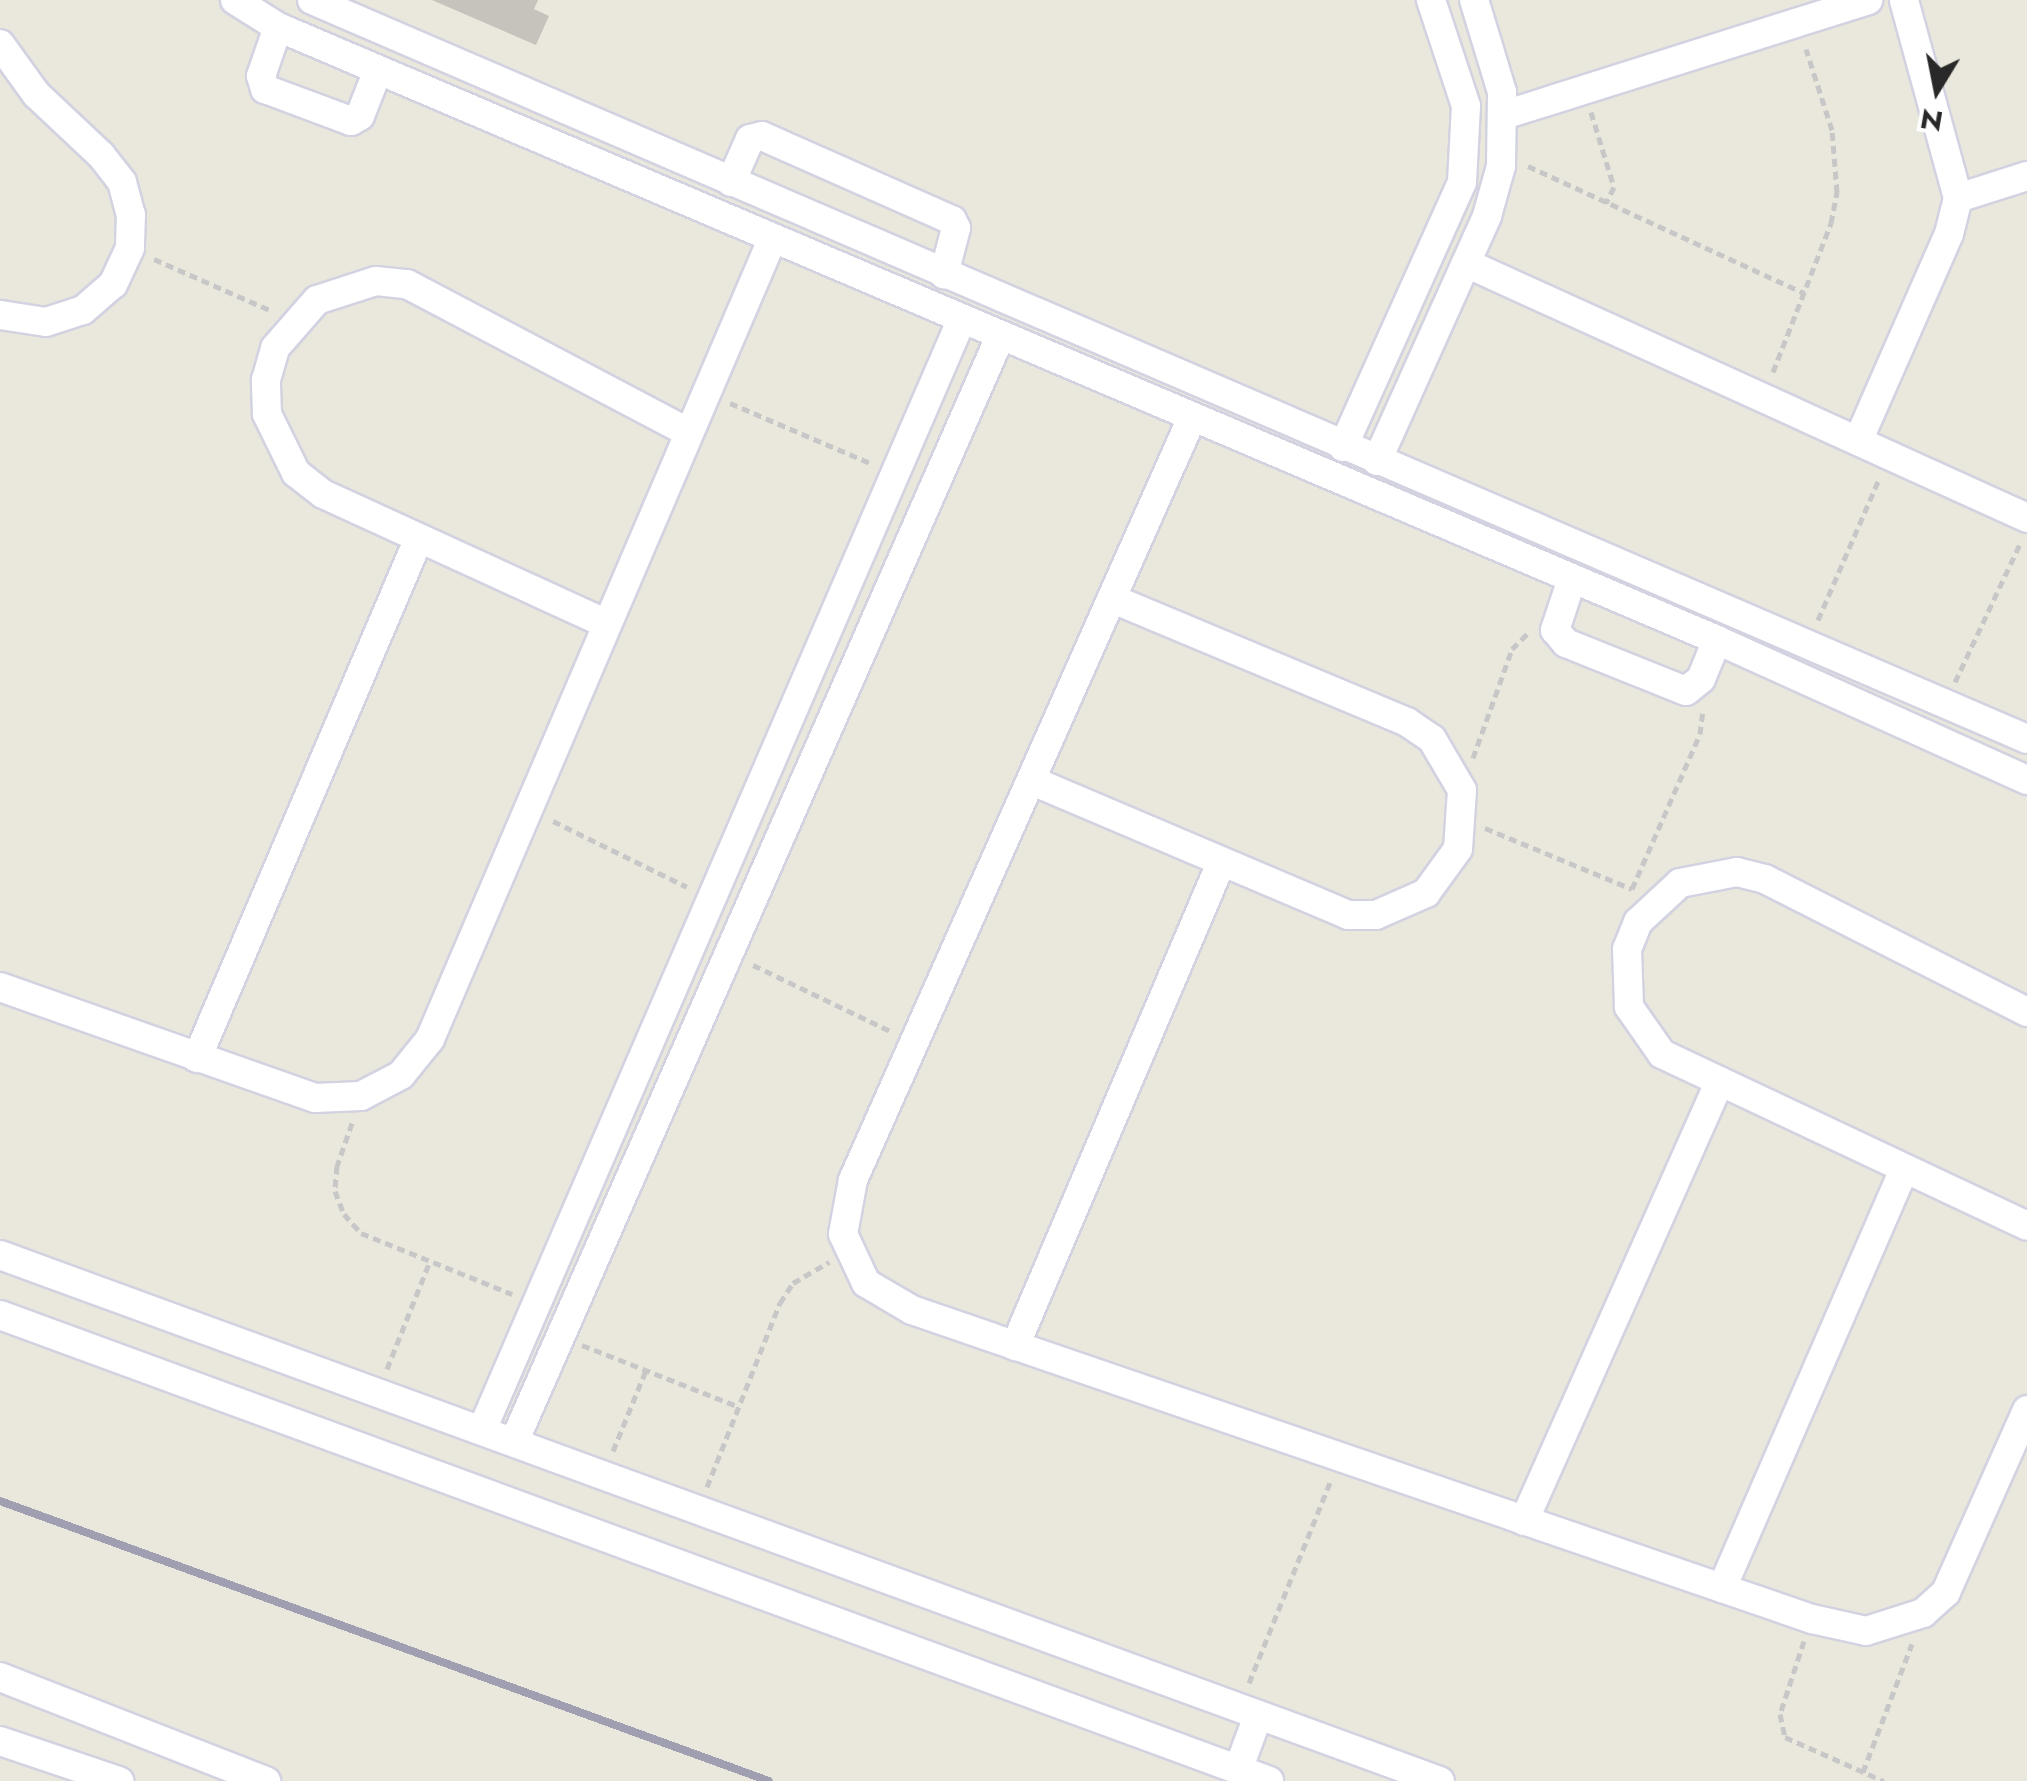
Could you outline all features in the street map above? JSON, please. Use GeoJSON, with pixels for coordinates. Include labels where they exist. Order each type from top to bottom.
{"type":"FeatureCollection","features":[{"type":"Feature","properties":{"kind":"street"},"geometry":{"type":"LineString","coordinates":[[235,0],[278,27],[1192,420],[1717,640],[2027,780]]}},
{"type":"Feature","properties":{"kind":"street"},"geometry":{"type":"LineString","coordinates":[[312,0],[1343,448],[1523,517],[2027,739]]}},
{"type":"Feature","properties":{"kind":"street"},"geometry":{"type":"LineString","coordinates":[[1343,448],[1453,206],[1466,157],[1466,106],[1431,0]]}},
{"type":"Feature","properties":{"kind":"street"},"geometry":{"type":"LineString","coordinates":[[1504,115],[1868,0]]}},
{"type":"Feature","properties":{"kind":"street"},"geometry":{"type":"LineString","coordinates":[[1858,441],[1949,234],[1958,198],[1904,0]]}},
{"type":"Feature","properties":{"kind":"street"},"geometry":{"type":"LineString","coordinates":[[1377,461],[1496,192],[1503,154],[1504,115],[1478,11],[1444,35]]}},
{"type":"Feature","properties":{"kind":"street"},"geometry":{"type":"LineString","coordinates":[[336,52],[347,14]]}},
{"type":"Feature","properties":{"kind":"street"},"geometry":{"type":"LineString","coordinates":[[278,27],[260,76],[265,88],[351,121],[360,116],[378,70]]}},
{"type":"Feature","properties":{"kind":"street"},"geometry":{"type":"LineString","coordinates":[[0,44],[36,94],[122,182],[132,215],[130,248],[113,284],[83,310],[46,322],[0,316]]}},
{"type":"Feature","properties":{"kind":"street"},"geometry":{"type":"LineString","coordinates":[[732,182],[750,140],[762,136],[952,220],[956,228],[944,274]]}},
{"type":"Feature","properties":{"kind":"street"},"geometry":{"type":"LineString","coordinates":[[1958,198],[2027,176]]}},
{"type":"Feature","properties":{"kind":"street"},"geometry":{"type":"LineString","coordinates":[[0,987],[315,1098],[360,1096],[401,1075],[430,1039],[772,240]]}},
{"type":"Feature","properties":{"kind":"street"},"geometry":{"type":"LineString","coordinates":[[855,275],[869,241]]}},
{"type":"Feature","properties":{"kind":"street"},"geometry":{"type":"LineString","coordinates":[[1466,263],[2027,518]]}},
{"type":"Feature","properties":{"kind":"street"},"geometry":{"type":"LineString","coordinates":[[607,624],[323,494],[296,474],[277,446],[266,380],[293,320],[345,286],[407,284],[688,432]]}},
{"type":"Feature","properties":{"kind":"street"},"geometry":{"type":"LineString","coordinates":[[482,1430],[961,321]]}},
{"type":"Feature","properties":{"kind":"street"},"geometry":{"type":"LineString","coordinates":[[514,1442],[952,438],[1000,337]]}},
{"type":"Feature","properties":{"kind":"street"},"geometry":{"type":"LineString","coordinates":[[1390,346],[1422,362]]}},
{"type":"Feature","properties":{"kind":"street"},"geometry":{"type":"LineString","coordinates":[[1192,420],[1116,600],[914,1042],[844,1206],[852,1261],[887,1300],[1812,1620],[1866,1631],[1923,1613],[1961,1566],[2027,1410]]}},
{"type":"Feature","properties":{"kind":"street"},"geometry":{"type":"LineString","coordinates":[[919,422],[952,438]]}},
{"type":"Feature","properties":{"kind":"street"},"geometry":{"type":"LineString","coordinates":[[1508,553],[1523,517]]}},
{"type":"Feature","properties":{"kind":"street"},"geometry":{"type":"LineString","coordinates":[[197,1058],[418,538]]}},
{"type":"Feature","properties":{"kind":"street"},"geometry":{"type":"LineString","coordinates":[[1572,579],[1555,630],[1566,644],[1675,689],[1694,688],[1717,640]]}},
{"type":"Feature","properties":{"kind":"street"},"geometry":{"type":"LineString","coordinates":[[1035,782],[1322,908],[1376,915],[1426,893],[1445,873],[1464,820],[1462,790],[1450,762],[1408,722],[1116,600]]}},
{"type":"Feature","properties":{"kind":"street"},"geometry":{"type":"LineString","coordinates":[[1016,1346],[1222,864]]}},
{"type":"Feature","properties":{"kind":"street"},"geometry":{"type":"LineString","coordinates":[[2027,1012],[1765,878],[1708,873],[1644,894],[1627,949],[1629,1007],[1662,1054],[1718,1085],[2027,1226]]}},
{"type":"Feature","properties":{"kind":"street"},"geometry":{"type":"LineString","coordinates":[[1524,1521],[1718,1085]]}},
{"type":"Feature","properties":{"kind":"street"},"geometry":{"type":"LineString","coordinates":[[1722,1588],[1904,1170]]}},
{"type":"Feature","properties":{"kind":"street"},"geometry":{"type":"LineString","coordinates":[[0,1255],[1440,1781]]}},
{"type":"Feature","properties":{"kind":"street"},"geometry":{"type":"LineString","coordinates":[[0,1315],[1269,1781]]}},
{"type":"Feature","properties":{"kind":"street"},"geometry":{"type":"LineString","coordinates":[[524,1334],[558,1342]]}},
{"type":"Feature","properties":{"kind":"street"},"geometry":{"type":"LineString","coordinates":[[0,1677],[266,1781]]}},
{"type":"Feature","properties":{"kind":"street"},"geometry":{"type":"LineString","coordinates":[[1238,1770],[1248,1712]]}},
{"type":"Feature","properties":{"kind":"street"},"geometry":{"type":"LineString","coordinates":[[0,1741],[119,1781]]}},
{"type":"Feature","properties":{"kind":"path"},"geometry":{"type":"LineString","coordinates":[[1763,398],[1831,223],[1837,161],[1797,22]]}},
{"type":"Feature","properties":{"kind":"path"},"geometry":{"type":"LineString","coordinates":[[1584,90],[1614,187],[1606,202]]}},
{"type":"Feature","properties":{"kind":"path"},"geometry":{"type":"LineString","coordinates":[[1503,154],[1805,294]]}},
{"type":"Feature","properties":{"kind":"path"},"geometry":{"type":"LineString","coordinates":[[130,248],[293,320]]}},
{"type":"Feature","properties":{"kind":"path"},"geometry":{"type":"LineString","coordinates":[[705,392],[897,474]]}},
{"type":"Feature","properties":{"kind":"path"},"geometry":{"type":"LineString","coordinates":[[1809,642],[1889,455]]}},
{"type":"Feature","properties":{"kind":"path"},"geometry":{"type":"LineString","coordinates":[[1946,702],[2027,529]]}},
{"type":"Feature","properties":{"kind":"path"},"geometry":{"type":"LineString","coordinates":[[1462,790],[1512,649],[1532,631],[1555,630]]}},
{"type":"Feature","properties":{"kind":"path"},"geometry":{"type":"LineString","coordinates":[[1464,820],[1644,894],[1700,734],[1704,710],[1694,688]]}},
{"type":"Feature","properties":{"kind":"path"},"geometry":{"type":"LineString","coordinates":[[528,809],[712,899]]}},
{"type":"Feature","properties":{"kind":"path"},"geometry":{"type":"LineString","coordinates":[[728,953],[914,1042]]}},
{"type":"Feature","properties":{"kind":"path"},"geometry":{"type":"LineString","coordinates":[[360,1096],[337,1166],[335,1191],[344,1214],[361,1232],[537,1304]]}},
{"type":"Feature","properties":{"kind":"path"},"geometry":{"type":"LineString","coordinates":[[698,1509],[738,1407],[794,1283],[833,1260],[852,1261]]}},
{"type":"Feature","properties":{"kind":"path"},"geometry":{"type":"LineString","coordinates":[[378,1392],[430,1261]]}},
{"type":"Feature","properties":{"kind":"path"},"geometry":{"type":"LineString","coordinates":[[558,1342],[646,1370],[738,1407]]}},
{"type":"Feature","properties":{"kind":"path"},"geometry":{"type":"LineString","coordinates":[[603,1475],[646,1370]]}},
{"type":"Feature","properties":{"kind":"path"},"geometry":{"type":"LineString","coordinates":[[1248,1712],[1340,1457]]}},
{"type":"Feature","properties":{"kind":"path"},"geometry":{"type":"LineString","coordinates":[[1864,1772],[1923,1613]]}},
{"type":"Feature","properties":{"kind":"path"},"geometry":{"type":"LineString","coordinates":[[1812,1620],[1779,1726],[1794,1744],[1884,1781]]}},
{"type":"Feature","properties":{"kind":"building"},"geometry":{"type":"Polygon","coordinates":[[[432,0],[538,0],[534,9],[549,16],[536,45],[432,0]]]}},
{"type":"Feature","properties":{"kind":"railway"},"geometry":{"type":"LineString","coordinates":[[0,1501],[769,1781]]}}]}
